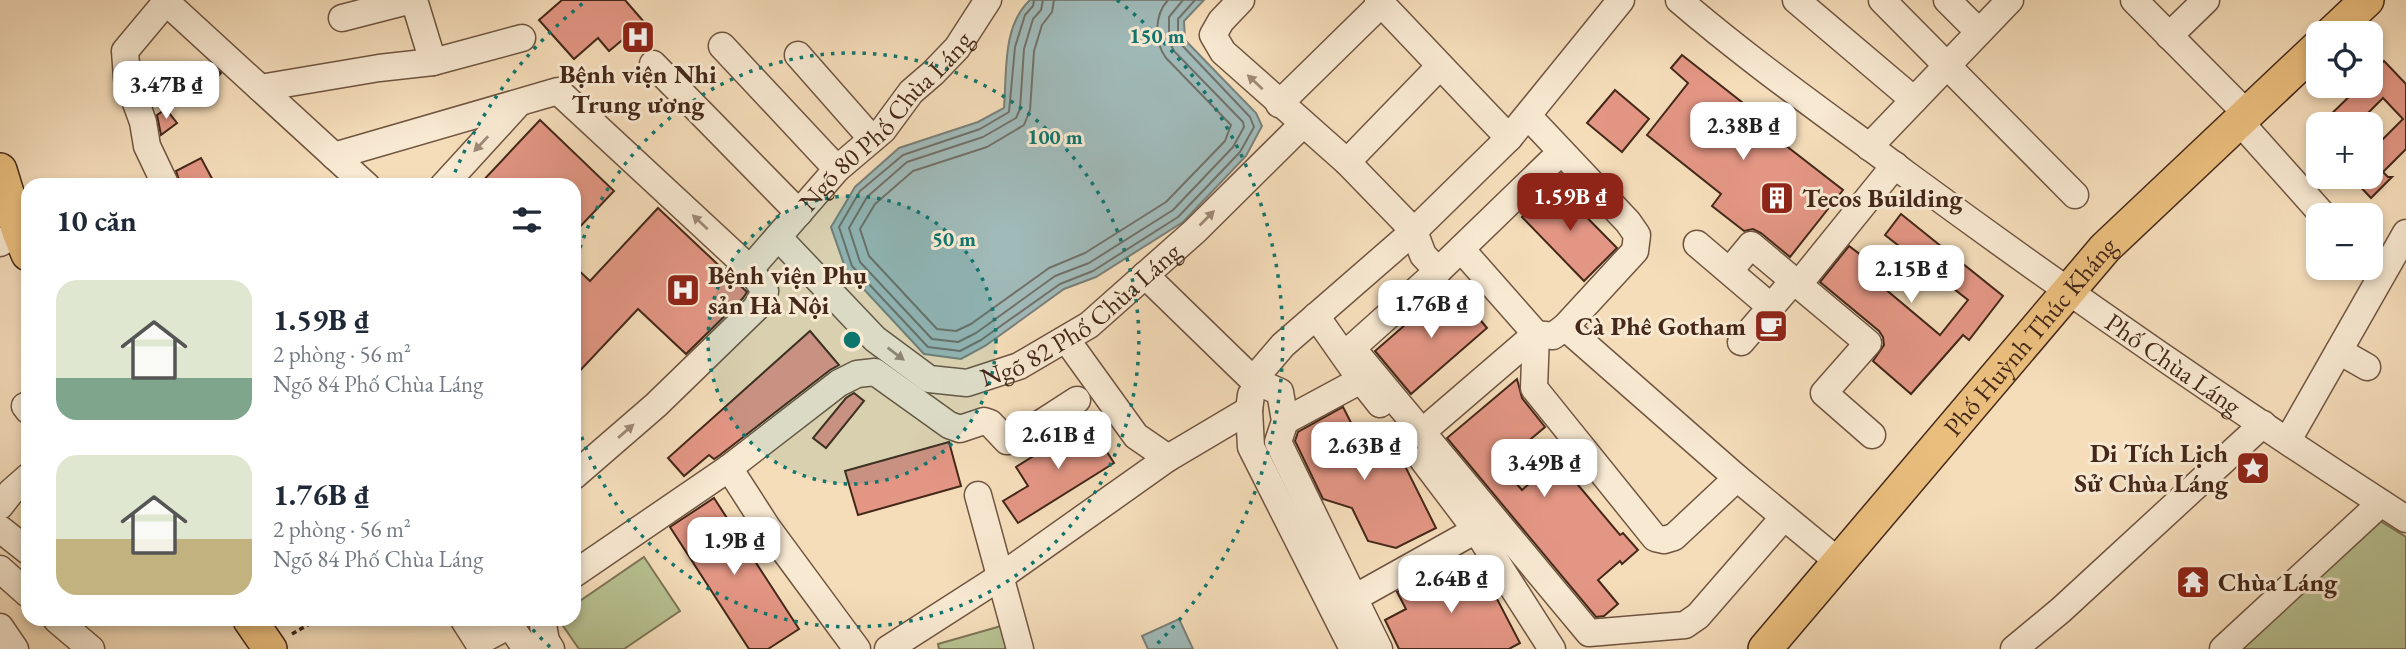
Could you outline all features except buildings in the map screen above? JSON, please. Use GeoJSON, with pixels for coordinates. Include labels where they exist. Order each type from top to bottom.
{"type":"FeatureCollection","features":[{"type":"Feature","properties":{"kind":"main road"},"geometry":{"type":"LineString","coordinates":[[2345,21],[2367,0]]}},
{"type":"Feature","properties":{"kind":"main road","name":"Phố Huỳnh Thúc Kháng"},"geometry":{"type":"LineString","coordinates":[[1765,649],[2105,248],[2306,58]]}},
{"type":"Feature","properties":{"kind":"main road"},"geometry":{"type":"LineString","coordinates":[[0,170],[16,243]]}},
{"type":"Feature","properties":{"kind":"main road"},"geometry":{"type":"LineString","coordinates":[[254,626],[270,649]]}},
{"type":"Feature","properties":{"kind":"street"},"geometry":{"type":"LineString","coordinates":[[342,18],[413,0],[433,62]]}},
{"type":"Feature","properties":{"kind":"street"},"geometry":{"type":"LineString","coordinates":[[1241,0],[1221,21],[1213,35],[1223,52],[1348,162],[1415,231],[1423,255],[1438,271]]}},
{"type":"Feature","properties":{"kind":"street"},"geometry":{"type":"LineString","coordinates":[[1379,649],[1344,604],[1251,447],[1249,410],[1253,380],[1283,345],[1415,231],[1509,138],[1621,0]]}},
{"type":"Feature","properties":{"kind":"street"},"geometry":{"type":"LineString","coordinates":[[1796,0],[1914,100]]}},
{"type":"Feature","properties":{"kind":"street"},"geometry":{"type":"LineString","coordinates":[[1882,0],[2075,195]]}},
{"type":"Feature","properties":{"kind":"street"},"geometry":{"type":"LineString","coordinates":[[1948,0],[1979,32]]}},
{"type":"Feature","properties":{"kind":"street"},"geometry":{"type":"LineString","coordinates":[[1869,147],[2010,0]]}},
{"type":"Feature","properties":{"kind":"street"},"geometry":{"type":"LineString","coordinates":[[2134,0],[2243,118],[2313,203]]}},
{"type":"Feature","properties":{"kind":"street"},"geometry":{"type":"LineString","coordinates":[[2169,36],[2206,0]]}},
{"type":"Feature","properties":{"kind":"street"},"geometry":{"type":"LineString","coordinates":[[162,178],[147,146],[143,122],[127,78],[124,57],[131,42],[165,1],[358,178]]}},
{"type":"Feature","properties":{"kind":"street"},"geometry":{"type":"LineString","coordinates":[[1279,104],[1379,2],[1509,138]]}},
{"type":"Feature","properties":{"kind":"street","name":"Ngõ 80 Phố Chùa Láng"},"geometry":{"type":"LineString","coordinates":[[750,269],[837,169],[883,130],[911,92],[933,74],[957,48],[978,5]]}},
{"type":"Feature","properties":{"kind":"street","name":"Phố Chùa Láng"},"geometry":{"type":"LineString","coordinates":[[1696,5],[1869,147],[2068,292],[2406,519]]}},
{"type":"Feature","properties":{"kind":"street"},"geometry":{"type":"LineString","coordinates":[[260,88],[433,62],[522,38]]}},
{"type":"Feature","properties":{"kind":"street"},"geometry":{"type":"LineString","coordinates":[[722,46],[837,169]]}},
{"type":"Feature","properties":{"kind":"street"},"geometry":{"type":"LineString","coordinates":[[798,55],[872,139]]}},
{"type":"Feature","properties":{"kind":"street"},"geometry":{"type":"LineString","coordinates":[[653,64],[799,214]]}},
{"type":"Feature","properties":{"kind":"street"},"geometry":{"type":"LineString","coordinates":[[1348,162],[1440,66]]}},
{"type":"Feature","properties":{"kind":"street"},"geometry":{"type":"LineString","coordinates":[[334,156],[558,91],[750,269],[765,291],[756,308],[656,405],[581,470]]}},
{"type":"Feature","properties":{"kind":"street"},"geometry":{"type":"LineString","coordinates":[[450,178],[519,103]]}},
{"type":"Feature","properties":{"kind":"street"},"geometry":{"type":"LineString","coordinates":[[1461,249],[1536,334],[1553,336],[1565,327],[1635,250],[1637,235],[1628,222],[1528,116]]}},
{"type":"Feature","properties":{"kind":"street","name":"Ngõ 82 Phố Chùa Láng"},"geometry":{"type":"LineString","coordinates":[[778,237],[875,339],[929,379],[967,383],[1019,366],[1089,325],[1195,231],[1303,124]]}},
{"type":"Feature","properties":{"kind":"street"},"geometry":{"type":"LineString","coordinates":[[1562,152],[1438,271],[1352,348],[1589,633],[1685,625],[1698,616],[1784,517]]}},
{"type":"Feature","properties":{"kind":"street"},"geometry":{"type":"LineString","coordinates":[[1741,342],[1789,286],[1798,285],[1895,165]]}},
{"type":"Feature","properties":{"kind":"street"},"geometry":{"type":"LineString","coordinates":[[2288,440],[2406,233]]}},
{"type":"Feature","properties":{"kind":"street"},"geometry":{"type":"LineString","coordinates":[[1697,244],[1771,307]]}},
{"type":"Feature","properties":{"kind":"street"},"geometry":{"type":"LineString","coordinates":[[1732,268],[1752,245],[1868,343],[1824,393],[1872,435]]}},
{"type":"Feature","properties":{"kind":"street"},"geometry":{"type":"LineString","coordinates":[[1146,275],[1253,380],[1280,392],[1285,421],[1278,442],[1344,604],[1353,649]]}},
{"type":"Feature","properties":{"kind":"street"},"geometry":{"type":"LineString","coordinates":[[1316,316],[1476,530],[1552,649]]}},
{"type":"Feature","properties":{"kind":"street"},"geometry":{"type":"LineString","coordinates":[[1565,327],[1839,562]]}},
{"type":"Feature","properties":{"kind":"street"},"geometry":{"type":"LineString","coordinates":[[1422,432],[1536,334]]}},
{"type":"Feature","properties":{"kind":"street"},"geometry":{"type":"LineString","coordinates":[[1536,334],[1534,388],[1655,538],[1664,541],[1674,537],[1738,478]]}},
{"type":"Feature","properties":{"kind":"street"},"geometry":{"type":"LineString","coordinates":[[1066,339],[1136,436],[1168,458]]}},
{"type":"Feature","properties":{"kind":"street"},"geometry":{"type":"LineString","coordinates":[[2339,351],[2367,367]]}},
{"type":"Feature","properties":{"kind":"street"},"geometry":{"type":"LineString","coordinates":[[581,569],[729,468],[839,383],[857,374],[875,372],[949,425],[960,429],[984,421],[990,423],[1007,440],[1016,440],[1077,400]]}},
{"type":"Feature","properties":{"kind":"street"},"geometry":{"type":"LineString","coordinates":[[1285,421],[1362,380]]}},
{"type":"Feature","properties":{"kind":"street"},"geometry":{"type":"LineString","coordinates":[[888,649],[1000,577],[1168,458],[1249,410]]}},
{"type":"Feature","properties":{"kind":"street"},"geometry":{"type":"LineString","coordinates":[[2014,649],[2061,610],[2263,424]]}},
{"type":"Feature","properties":{"kind":"street"},"geometry":{"type":"LineString","coordinates":[[729,468],[767,527],[857,649]]}},
{"type":"Feature","properties":{"kind":"street"},"geometry":{"type":"LineString","coordinates":[[978,495],[1020,649]]}},
{"type":"Feature","properties":{"kind":"street"},"geometry":{"type":"LineString","coordinates":[[2223,649],[2381,503]]}},
{"type":"Feature","properties":{"kind":"street"},"geometry":{"type":"LineString","coordinates":[[0,529],[21,546]]}},
{"type":"Feature","properties":{"kind":"street"},"geometry":{"type":"LineString","coordinates":[[1344,604],[1476,530]]}},
{"type":"Feature","properties":{"kind":"street"},"geometry":{"type":"LineString","coordinates":[[0,569],[21,588]]}},
{"type":"Feature","properties":{"kind":"street"},"geometry":{"type":"LineString","coordinates":[[64,626],[91,649]]}},
{"type":"Feature","properties":{"kind":"street"},"geometry":{"type":"LineString","coordinates":[[468,626],[478,642],[508,626]]}},
{"type":"Feature","properties":{"kind":"street"},"geometry":{"type":"LineString","coordinates":[[511,626],[526,649]]}},
{"type":"Feature","properties":{"kind":"street"},"geometry":{"type":"LineString","coordinates":[[543,626],[546,641],[551,649]]}},
{"type":"Feature","properties":{"kind":"street"},"geometry":{"type":"LineString","coordinates":[[0,627],[15,649]]}},
{"type":"Feature","properties":{"kind":"green space"},"geometry":{"type":"Polygon","coordinates":[[[2372,516],[2406,537],[2406,649],[2231,649],[2372,516]]]}},
{"type":"Feature","properties":{"kind":"green space"},"geometry":{"type":"Polygon","coordinates":[[[644,557],[680,611],[624,649],[579,649],[563,626],[581,626],[581,600],[644,557]]]}},
{"type":"Feature","properties":{"kind":"green space"},"geometry":{"type":"Polygon","coordinates":[[[1001,626],[1008,649],[939,649],[938,644],[1001,626]]]}},
{"type":"Feature","properties":{"kind":"water"},"geometry":{"type":"Polygon","coordinates":[[[1030,0],[1204,0],[1184,21],[1185,40],[1256,113],[1262,126],[1246,156],[1183,222],[1096,277],[1064,289],[985,346],[961,359],[924,354],[846,270],[831,227],[855,187],[899,148],[978,122],[1004,108],[1010,36],[1021,11],[1030,0]]]}},
{"type":"Feature","properties":{"kind":"water"},"geometry":{"type":"Polygon","coordinates":[[[1179,619],[1193,649],[1148,649],[1142,636],[1179,619]]]}},
{"type":"Feature","properties":{"kind":"place","name":"Bệnh viện Nhi Trung ương"},"geometry":{"type":"Point","coordinates":[638,37]}},
{"type":"Feature","properties":{"kind":"place","name":"Tecos Building"},"geometry":{"type":"Point","coordinates":[1777,198]}},
{"type":"Feature","properties":{"kind":"place","name":"Bệnh viện Phụ sản Hà Nội"},"geometry":{"type":"Point","coordinates":[683,290]}},
{"type":"Feature","properties":{"kind":"place","name":"Cà Phê Gotham"},"geometry":{"type":"Point","coordinates":[1771,326]}},
{"type":"Feature","properties":{"kind":"place","name":"Di Tích Lịch Sử Chùa Láng"},"geometry":{"type":"Point","coordinates":[2253,468]}},
{"type":"Feature","properties":{"kind":"place","name":"Chùa Láng"},"geometry":{"type":"Point","coordinates":[2193,582]}}]}
